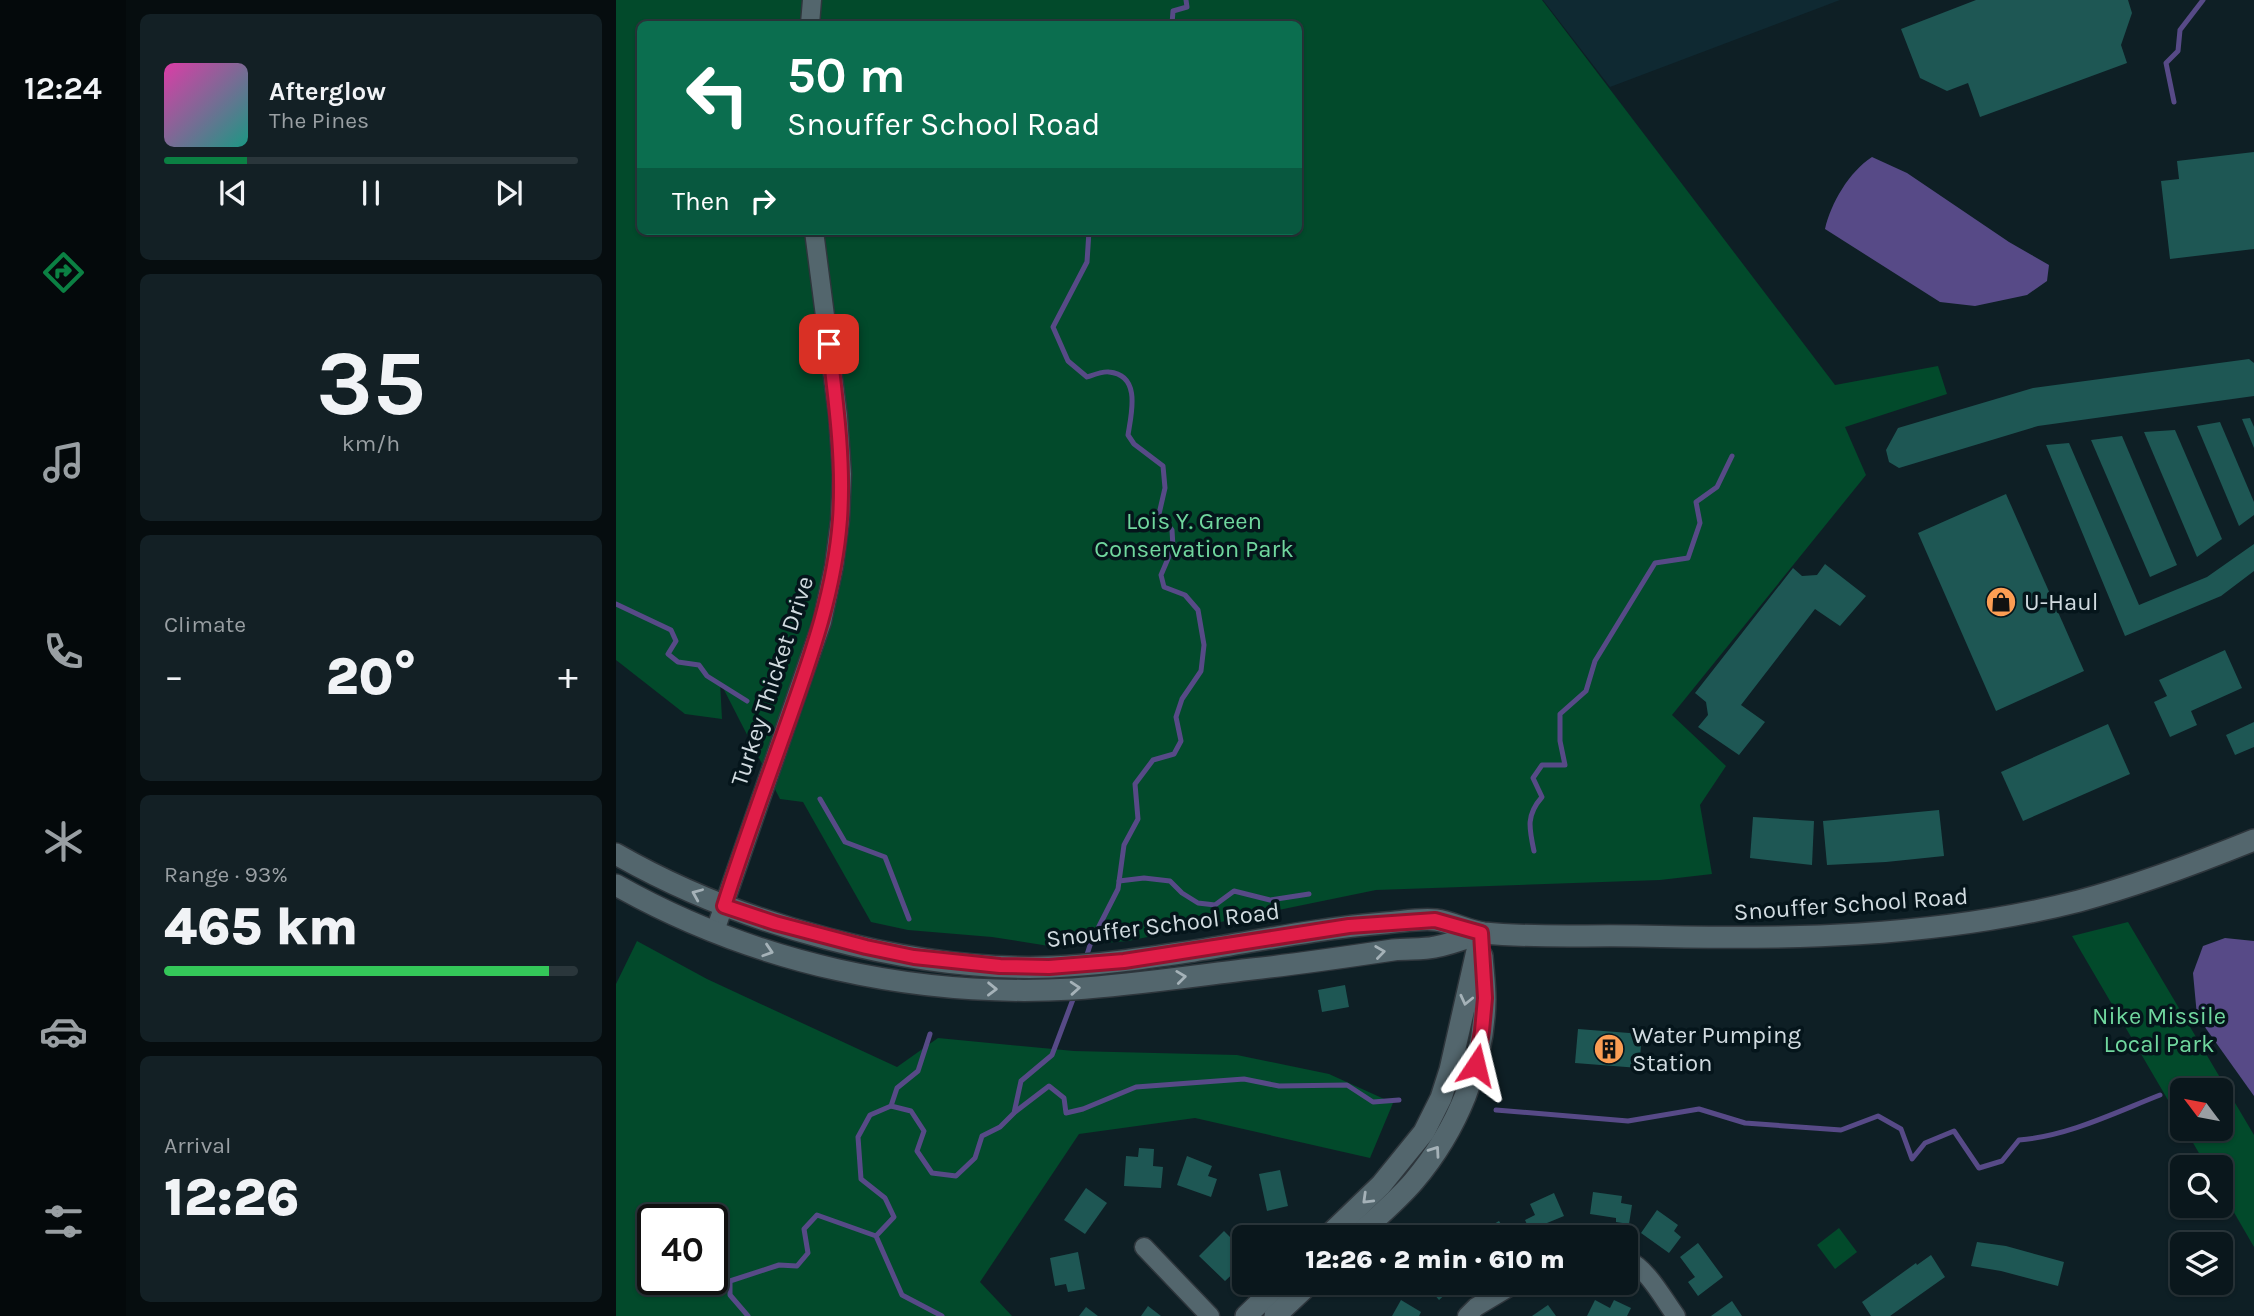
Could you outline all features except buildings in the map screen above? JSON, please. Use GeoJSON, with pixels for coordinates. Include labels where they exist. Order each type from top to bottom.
{"type":"FeatureCollection","features":[{"type":"Feature","properties":{"kind":"main road","name":"Snouffer School Road"},"geometry":{"type":"LineString","coordinates":[[616,854],[672,884],[724,906],[822,937],[914,957],[1000,966],[1049,967],[1124,961],[1363,925],[1435,920],[1481,933],[1745,939],[1851,935],[1950,926],[2046,909],[2124,888],[2182,869],[2254,840]]}},
{"type":"Feature","properties":{"kind":"main road","name":"Snouffer School Road"},"geometry":{"type":"LineString","coordinates":[[616,885],[715,931],[797,960],[886,979],[968,988],[1037,990],[1113,985],[1435,947],[1481,933]]}},
{"type":"Feature","properties":{"kind":"main road"},"geometry":{"type":"LineString","coordinates":[[1339,1225],[1381,1185],[1424,1132],[1441,1098],[1450,1070],[1481,933]]}},
{"type":"Feature","properties":{"kind":"main road"},"geometry":{"type":"LineString","coordinates":[[1368,1225],[1414,1181],[1447,1133],[1464,1101],[1476,1065],[1482,1031],[1485,998],[1481,933]]}},
{"type":"Feature","properties":{"kind":"main road"},"geometry":{"type":"LineString","coordinates":[[1246,1316],[1268,1295]]}},
{"type":"Feature","properties":{"kind":"main road"},"geometry":{"type":"LineString","coordinates":[[1275,1316],[1297,1295]]}},
{"type":"Feature","properties":{"kind":"street"},"geometry":{"type":"LineString","coordinates":[[810,21],[812,0]]}},
{"type":"Feature","properties":{"kind":"street","name":"Turkey Thicket Drive"},"geometry":{"type":"LineString","coordinates":[[715,931],[818,635],[834,566],[840,520],[841,463],[815,235]]}},
{"type":"Feature","properties":{"kind":"street"},"geometry":{"type":"LineString","coordinates":[[1144,1247],[1210,1316]]}},
{"type":"Feature","properties":{"kind":"street"},"geometry":{"type":"LineString","coordinates":[[1638,1267],[1676,1316]]}},
{"type":"Feature","properties":{"kind":"street"},"geometry":{"type":"LineString","coordinates":[[1468,1316],[1476,1307],[1496,1295]]}},
{"type":"Feature","properties":{"kind":"shaded area"},"geometry":{"type":"Polygon","coordinates":[[[1543,0],[1840,0],[1610,87],[1543,0]]]}},
{"type":"Feature","properties":{"kind":"shaded area"},"geometry":{"type":"Polygon","coordinates":[[[1872,157],[1907,173],[2009,242],[2049,265],[2047,281],[2027,295],[1975,306],[1940,302],[1825,229],[1842,189],[1872,157]]]}},
{"type":"Feature","properties":{"kind":"shaded area"},"geometry":{"type":"Polygon","coordinates":[[[2225,938],[2254,941],[2254,1096],[2197,1016],[2193,973],[2203,946],[2225,938]]]}},
{"type":"Feature","properties":{"kind":"green space","name":"Lois Y. Green Conservation Park"},"geometry":{"type":"Polygon","coordinates":[[[616,0],[1542,0],[1835,385],[1938,366],[1947,394],[1845,427],[1866,475],[1672,715],[1726,766],[1700,805],[1712,874],[1660,880],[1376,890],[1128,941],[1079,945],[1049,946],[992,937],[908,930],[871,922],[803,802],[780,799],[720,682],[722,719],[685,714],[616,660],[616,0]]]}},
{"type":"Feature","properties":{"kind":"green space","name":"Nike Missile Local Park"},"geometry":{"type":"Polygon","coordinates":[[[2128,922],[2220,1078],[2170,1078],[2170,1103],[2072,936],[2128,922]]]}},
{"type":"Feature","properties":{"kind":"green space"},"geometry":{"type":"Polygon","coordinates":[[[637,941],[707,979],[897,1067],[938,1038],[1074,1051],[1237,1055],[1329,1074],[1393,1103],[1370,1158],[1195,1118],[1079,1134],[980,1282],[1012,1316],[616,1316],[616,984],[637,941]]]}},
{"type":"Feature","properties":{"kind":"green space","name":"Nike Missile Local Park"},"geometry":{"type":"Polygon","coordinates":[[[2233,1100],[2254,1135],[2254,1247],[2233,1211],[2233,1155],[2200,1155],[2192,1141],[2233,1141],[2233,1100]]]}},
{"type":"Feature","properties":{"kind":"green space"},"geometry":{"type":"Polygon","coordinates":[[[1839,1228],[1857,1252],[1835,1269],[1817,1245],[1839,1228]]]}},
{"type":"Feature","properties":{"kind":"waterway"},"geometry":{"type":"LineString","coordinates":[[1172,21],[1173,11],[1187,7],[1186,0]]}},
{"type":"Feature","properties":{"kind":"waterway"},"geometry":{"type":"LineString","coordinates":[[2174,102],[2166,63],[2178,51],[2180,30],[2203,0]]}},
{"type":"Feature","properties":{"kind":"waterway"},"geometry":{"type":"LineString","coordinates":[[1085,961],[1091,942],[1118,889],[1124,845],[1138,819],[1135,784],[1153,760],[1174,754],[1181,741],[1176,717],[1182,699],[1201,671],[1204,645],[1198,610],[1185,595],[1164,587],[1161,575],[1173,547],[1172,530],[1159,514],[1165,488],[1163,466],[1134,444],[1128,435],[1132,407],[1130,388],[1126,380],[1109,372],[1087,377],[1068,361],[1053,327],[1087,262],[1089,235]]}},
{"type":"Feature","properties":{"kind":"waterway"},"geometry":{"type":"LineString","coordinates":[[1534,851],[1530,822],[1533,810],[1542,797],[1533,778],[1542,765],[1565,765],[1560,741],[1560,714],[1586,691],[1595,661],[1655,563],[1688,558],[1700,523],[1696,502],[1717,487],[1732,456]]}},
{"type":"Feature","properties":{"kind":"waterway"},"geometry":{"type":"LineString","coordinates":[[616,604],[671,630],[676,641],[668,654],[678,662],[699,665],[707,676],[747,701]]}},
{"type":"Feature","properties":{"kind":"waterway"},"geometry":{"type":"LineString","coordinates":[[820,799],[845,842],[885,857],[909,919]]}},
{"type":"Feature","properties":{"kind":"waterway"},"geometry":{"type":"LineString","coordinates":[[1119,881],[1144,878],[1170,881],[1198,903],[1215,905],[1234,891],[1270,900],[1309,894]]}},
{"type":"Feature","properties":{"kind":"waterway"},"geometry":{"type":"LineString","coordinates":[[748,1316],[730,1295],[730,1281],[779,1265],[797,1266],[808,1253],[804,1229],[817,1215],[876,1236],[894,1217],[885,1198],[861,1179],[858,1137],[870,1115],[891,1106],[911,1111],[924,1131],[917,1151],[932,1173],[956,1176],[975,1158],[982,1136],[1000,1127],[1014,1113],[1021,1081],[1052,1055],[1075,994]]}},
{"type":"Feature","properties":{"kind":"waterway"},"geometry":{"type":"LineString","coordinates":[[891,1106],[897,1088],[918,1071],[930,1034]]}},
{"type":"Feature","properties":{"kind":"waterway"},"geometry":{"type":"LineString","coordinates":[[1015,1112],[1049,1086],[1064,1098],[1066,1113],[1083,1109],[1136,1087],[1244,1079],[1279,1086],[1347,1085],[1373,1102],[1399,1100]]}},
{"type":"Feature","properties":{"kind":"waterway"},"geometry":{"type":"LineString","coordinates":[[1496,1110],[1628,1121],[1699,1109],[1745,1123],[1841,1130],[1878,1116],[1901,1129],[1912,1159],[1925,1143],[1954,1131],[1979,1168],[2002,1161],[2019,1140],[2073,1129],[2160,1095]]}},
{"type":"Feature","properties":{"kind":"waterway"},"geometry":{"type":"LineString","coordinates":[[876,1236],[902,1295],[942,1316]]}},
{"type":"Feature","properties":{"kind":"place","name":"U-Haul"},"geometry":{"type":"Point","coordinates":[2001,602]}},
{"type":"Feature","properties":{"kind":"place","name":"Water Pumping Station"},"geometry":{"type":"Point","coordinates":[1609,1049]}},
{"type":"Feature","properties":{"kind":"route"},"geometry":{"type":"LineString","coordinates":[[829,344],[842,474],[834,566],[822,622],[724,906],[822,937],[914,957],[1000,966],[1049,967],[1124,961],[1349,926],[1435,920],[1481,933],[1485,998],[1476,1065]]}}]}
